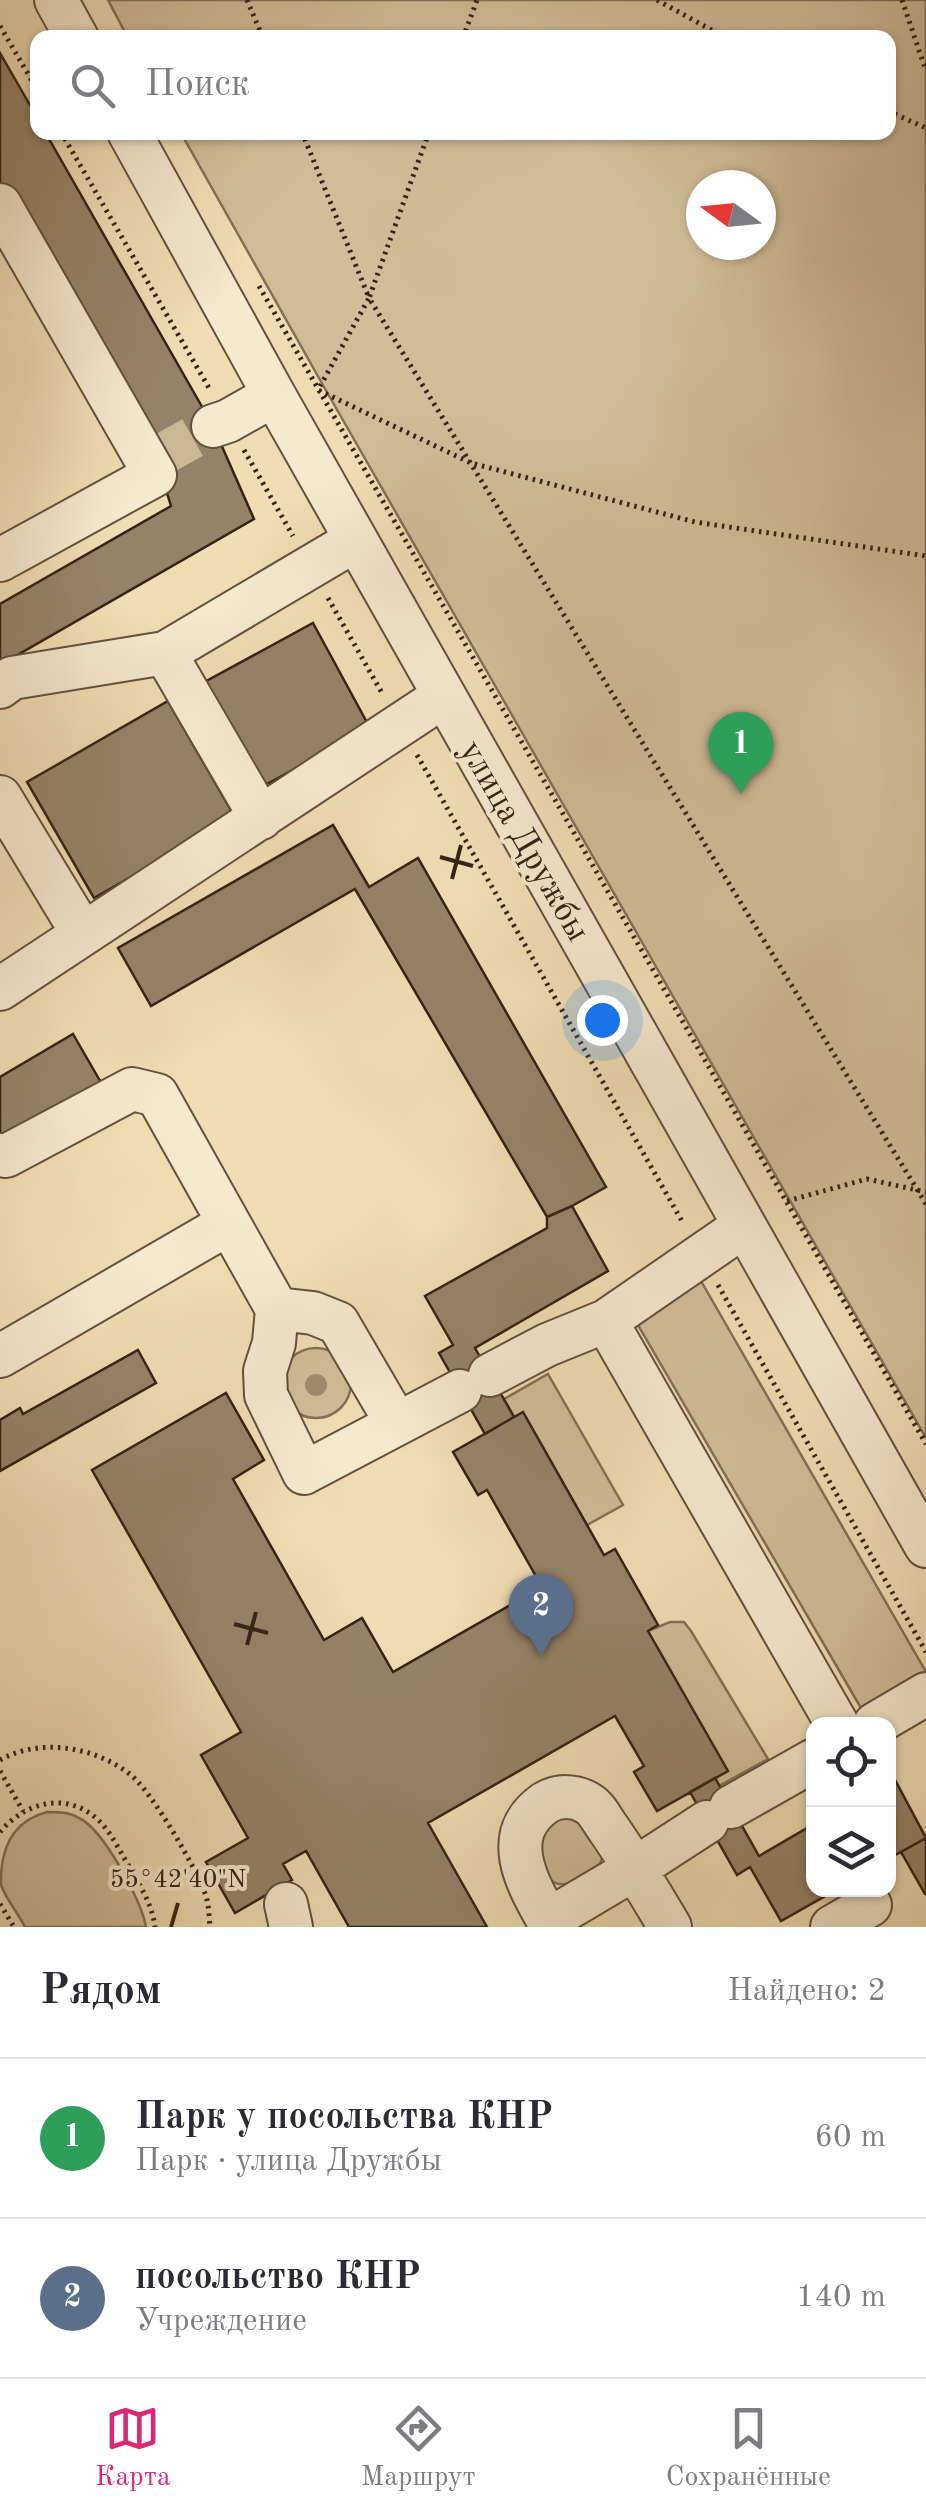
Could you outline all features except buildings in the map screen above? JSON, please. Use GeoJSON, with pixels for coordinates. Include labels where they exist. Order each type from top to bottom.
{"type":"FeatureCollection","features":[{"type":"Feature","properties":{"kind":"street"},"geometry":{"type":"LineString","coordinates":[[56,0],[73,30]]}},
{"type":"Feature","properties":{"kind":"street","name":"улица Дружбы"},"geometry":{"type":"LineString","coordinates":[[133,140],[926,1546]]}},
{"type":"Feature","properties":{"kind":"street"},"geometry":{"type":"LineString","coordinates":[[0,205],[152,460],[155,474],[0,560]]}},
{"type":"Feature","properties":{"kind":"street"},"geometry":{"type":"LineString","coordinates":[[221,424],[274,395]]}},
{"type":"Feature","properties":{"kind":"street"},"geometry":{"type":"LineString","coordinates":[[0,686],[12,678],[165,653],[356,540]]}},
{"type":"Feature","properties":{"kind":"street"},"geometry":{"type":"LineString","coordinates":[[165,653],[261,818]]}},
{"type":"Feature","properties":{"kind":"street"},"geometry":{"type":"LineString","coordinates":[[0,989],[444,696]]}},
{"type":"Feature","properties":{"kind":"street"},"geometry":{"type":"LineString","coordinates":[[0,797],[83,934]]}},
{"type":"Feature","properties":{"kind":"street"},"geometry":{"type":"LineString","coordinates":[[0,1155],[6,1156],[132,1089],[157,1095],[276,1309],[266,1394],[304,1473],[547,1345],[606,1320],[744,1226]]}},
{"type":"Feature","properties":{"kind":"street"},"geometry":{"type":"LineString","coordinates":[[0,1356],[228,1224]]}},
{"type":"Feature","properties":{"kind":"street"},"geometry":{"type":"LineString","coordinates":[[276,1309],[313,1314],[338,1323],[397,1424]]}},
{"type":"Feature","properties":{"kind":"street"},"geometry":{"type":"LineString","coordinates":[[606,1320],[833,1717]]}},
{"type":"Feature","properties":{"kind":"street"},"geometry":{"type":"LineString","coordinates":[[886,1717],[926,1694]]}},
{"type":"Feature","properties":{"kind":"street"},"geometry":{"type":"LineString","coordinates":[[670,1927],[636,1868],[592,1805],[572,1796],[551,1799],[532,1814],[520,1836],[523,1870],[550,1924],[636,1868],[719,1815],[806,1765]]}},
{"type":"Feature","properties":{"kind":"street"},"geometry":{"type":"LineString","coordinates":[[832,1927],[870,1906]]}},
{"type":"Feature","properties":{"kind":"path"},"geometry":{"type":"LineString","coordinates":[[247,0],[260,30]]}},
{"type":"Feature","properties":{"kind":"path"},"geometry":{"type":"LineString","coordinates":[[466,30],[477,0]]}},
{"type":"Feature","properties":{"kind":"path"},"geometry":{"type":"LineString","coordinates":[[657,0],[711,30]]}},
{"type":"Feature","properties":{"kind":"path"},"geometry":{"type":"LineString","coordinates":[[902,0],[926,70]]}},
{"type":"Feature","properties":{"kind":"path"},"geometry":{"type":"LineString","coordinates":[[0,26],[30,77]]}},
{"type":"Feature","properties":{"kind":"path"},"geometry":{"type":"LineString","coordinates":[[896,115],[926,128]]}},
{"type":"Feature","properties":{"kind":"path"},"geometry":{"type":"LineString","coordinates":[[66,140],[221,424],[311,567],[926,1652]]}},
{"type":"Feature","properties":{"kind":"path"},"geometry":{"type":"LineString","coordinates":[[305,140],[369,298],[926,1204]]}},
{"type":"Feature","properties":{"kind":"path"},"geometry":{"type":"LineString","coordinates":[[318,390],[369,298],[426,140]]}},
{"type":"Feature","properties":{"kind":"path"},"geometry":{"type":"LineString","coordinates":[[260,287],[926,1444]]}},
{"type":"Feature","properties":{"kind":"path"},"geometry":{"type":"LineString","coordinates":[[318,390],[471,463],[695,522],[926,556]]}},
{"type":"Feature","properties":{"kind":"path"},"geometry":{"type":"LineString","coordinates":[[787,1201],[868,1179],[922,1192]]}},
{"type":"Feature","properties":{"kind":"path"},"geometry":{"type":"LineString","coordinates":[[0,1760],[40,1748],[73,1748],[106,1758],[134,1778],[154,1801],[194,1871],[206,1898],[210,1927]]}},
{"type":"Feature","properties":{"kind":"path"},"geometry":{"type":"LineString","coordinates":[[0,1771],[23,1811]]}},
{"type":"Feature","properties":{"kind":"path"},"geometry":{"type":"LineString","coordinates":[[0,1832],[12,1817],[46,1802],[82,1808],[109,1832],[146,1896],[155,1927]]}},
{"type":"Feature","properties":{"kind":"path"},"geometry":{"type":"LineString","coordinates":[[0,1904],[14,1927]]}},
{"type":"Feature","properties":{"kind":"shaded area"},"geometry":{"type":"Polygon","coordinates":[[[108,0],[926,0],[926,1438],[185,140],[896,140],[896,30],[124,30],[108,0]]]}},
{"type":"Feature","properties":{"kind":"shaded area"},"geometry":{"type":"Polygon","coordinates":[[[701,1281],[926,1672],[926,1681],[865,1715],[635,1320],[701,1281]]]}},
{"type":"Feature","properties":{"kind":"shaded area"},"geometry":{"type":"Polygon","coordinates":[[[316,1348],[341,1358],[351,1383],[341,1408],[316,1418],[291,1408],[281,1383],[291,1358],[316,1348]]]}},
{"type":"Feature","properties":{"kind":"shaded area"},"geometry":{"type":"Polygon","coordinates":[[[548,1374],[623,1505],[587,1525],[523,1413],[514,1417],[504,1399],[548,1374]]]}},
{"type":"Feature","properties":{"kind":"shaded area"},"geometry":{"type":"Polygon","coordinates":[[[670,1622],[684,1622],[691,1631],[768,1759],[719,1786],[648,1631],[670,1622]]]}},
{"type":"Feature","properties":{"kind":"shaded area"},"geometry":{"type":"Polygon","coordinates":[[[47,1812],[75,1816],[99,1836],[129,1884],[146,1927],[25,1927],[1,1885],[3,1859],[17,1829],[47,1812]]]}},
{"type":"Feature","properties":{"kind":"shaded area"},"geometry":{"type":"Polygon","coordinates":[[[556,1818],[580,1818],[603,1856],[599,1867],[567,1884],[547,1877],[535,1846],[556,1818]]]}},
{"type":"Feature","properties":{"kind":"tunnel"},"geometry":{"type":"LineString","coordinates":[[156,458],[213,426]]}},
{"type":"Feature","properties":{"kind":"place","name":"Парк у посольства КНР"},"geometry":{"type":"Point","coordinates":[741,794]}},
{"type":"Feature","properties":{"kind":"place","name":"посольство КНР"},"geometry":{"type":"Point","coordinates":[541,1656]}}]}
